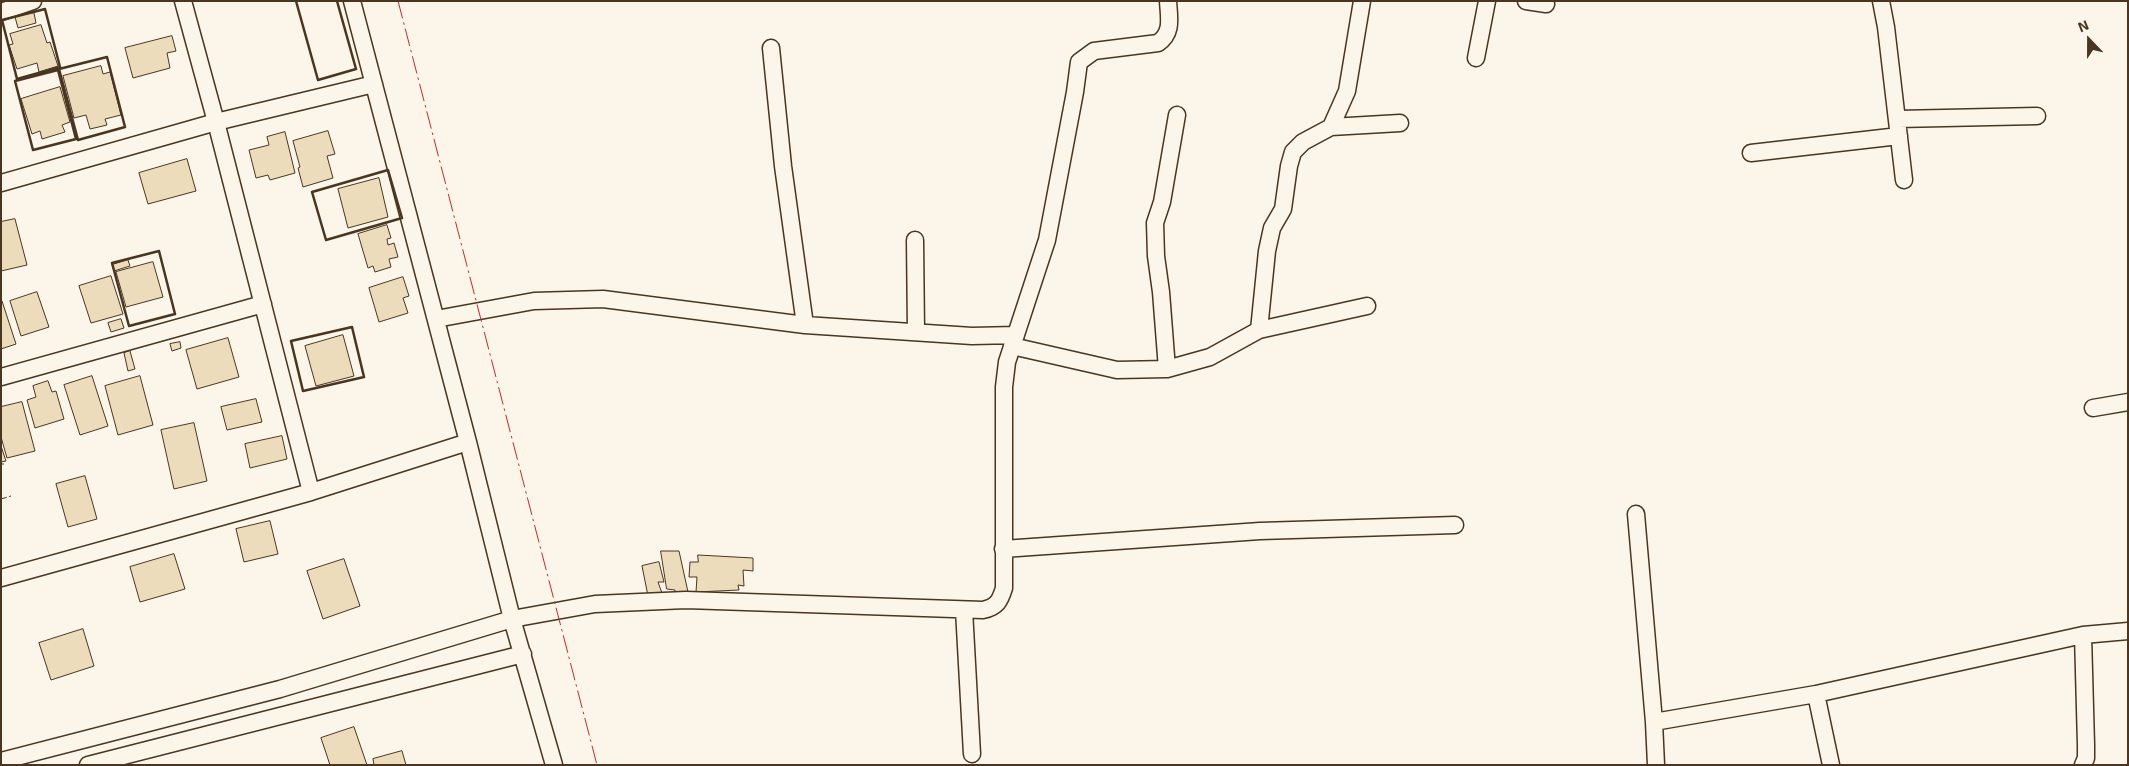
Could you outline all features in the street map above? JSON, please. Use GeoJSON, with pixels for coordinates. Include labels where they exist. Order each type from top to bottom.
{"type":"FeatureCollection","features":[{"type":"Feature","properties":{"kind":"street"},"geometry":{"type":"LineString","coordinates":[[1,12],[33,1]]}},
{"type":"Feature","properties":{"kind":"street"},"geometry":{"type":"LineString","coordinates":[[182,1],[216,122],[311,492]]}},
{"type":"Feature","properties":{"kind":"street"},"geometry":{"type":"LineString","coordinates":[[352,1],[468,442],[512,619],[554,765]]}},
{"type":"Feature","properties":{"kind":"street"},"geometry":{"type":"LineString","coordinates":[[1,761],[280,689],[512,619],[595,604],[686,600],[964,610],[993,608],[1001,600],[1004,588],[1004,387],[1007,362],[1047,240],[1079,62],[1094,51],[1158,43],[1164,39],[1170,30],[1168,1]]}},
{"type":"Feature","properties":{"kind":"street"},"geometry":{"type":"LineString","coordinates":[[1331,126],[1347,91],[1362,1]]}},
{"type":"Feature","properties":{"kind":"street"},"geometry":{"type":"LineString","coordinates":[[1476,58],[1487,1]]}},
{"type":"Feature","properties":{"kind":"street"},"geometry":{"type":"LineString","coordinates":[[1526,1],[1546,4]]}},
{"type":"Feature","properties":{"kind":"street"},"geometry":{"type":"LineString","coordinates":[[1881,1],[1898,119],[1904,180]]}},
{"type":"Feature","properties":{"kind":"street"},"geometry":{"type":"LineString","coordinates":[[771,48],[783,166],[805,325]]}},
{"type":"Feature","properties":{"kind":"street"},"geometry":{"type":"LineString","coordinates":[[1,183],[216,122],[374,84]]}},
{"type":"Feature","properties":{"kind":"street"},"geometry":{"type":"LineString","coordinates":[[1167,369],[1156,256],[1155,223],[1162,202],[1177,115]]}},
{"type":"Feature","properties":{"kind":"street"},"geometry":{"type":"LineString","coordinates":[[1898,119],[2037,116]]}},
{"type":"Feature","properties":{"kind":"street"},"geometry":{"type":"LineString","coordinates":[[1259,330],[1267,251],[1272,228],[1283,209],[1289,166],[1293,152],[1303,142],[1331,126],[1400,123]]}},
{"type":"Feature","properties":{"kind":"street"},"geometry":{"type":"LineString","coordinates":[[1751,154],[1899,136]]}},
{"type":"Feature","properties":{"kind":"street"},"geometry":{"type":"LineString","coordinates":[[915,240],[916,332]]}},
{"type":"Feature","properties":{"kind":"street"},"geometry":{"type":"LineString","coordinates":[[436,319],[534,301],[603,299],[805,325],[1014,340],[1117,370],[1167,369],[1210,357],[1259,330],[1367,306]]}},
{"type":"Feature","properties":{"kind":"street"},"geometry":{"type":"LineString","coordinates":[[1,377],[263,304]]}},
{"type":"Feature","properties":{"kind":"street"},"geometry":{"type":"LineString","coordinates":[[2093,408],[2128,402]]}},
{"type":"Feature","properties":{"kind":"street"},"geometry":{"type":"LineString","coordinates":[[1,578],[311,492],[468,442]]}},
{"type":"Feature","properties":{"kind":"street"},"geometry":{"type":"LineString","coordinates":[[1636,514],[1656,765]]}},
{"type":"Feature","properties":{"kind":"street"},"geometry":{"type":"LineString","coordinates":[[1003,549],[1260,531],[1455,525]]}},
{"type":"Feature","properties":{"kind":"street"},"geometry":{"type":"LineString","coordinates":[[964,610],[972,754]]}},
{"type":"Feature","properties":{"kind":"street"},"geometry":{"type":"LineString","coordinates":[[1654,722],[1816,694],[2083,635],[2128,631]]}},
{"type":"Feature","properties":{"kind":"street"},"geometry":{"type":"LineString","coordinates":[[2083,635],[2086,746],[2086,758],[2083,765]]}},
{"type":"Feature","properties":{"kind":"street"},"geometry":{"type":"LineString","coordinates":[[88,765],[523,654]]}},
{"type":"Feature","properties":{"kind":"street"},"geometry":{"type":"LineString","coordinates":[[1816,694],[1831,765]]}},
{"type":"Feature","properties":{"kind":"building"},"geometry":{"type":"Polygon","coordinates":[[[34,13],[36,23],[18,28],[15,17],[34,13]]]}},
{"type":"Feature","properties":{"kind":"building"},"geometry":{"type":"Polygon","coordinates":[[[41,25],[47,43],[50,42],[58,66],[39,72],[37,63],[17,69],[9,45],[13,44],[10,34],[41,25]]]}},
{"type":"Feature","properties":{"kind":"building"},"geometry":{"type":"Polygon","coordinates":[[[172,36],[176,51],[167,53],[170,68],[133,78],[125,48],[172,36]]]}},
{"type":"Feature","properties":{"kind":"building"},"geometry":{"type":"Polygon","coordinates":[[[101,66],[103,74],[110,72],[121,115],[105,119],[107,125],[90,129],[86,115],[74,118],[63,76],[101,66]]]}},
{"type":"Feature","properties":{"kind":"building"},"geometry":{"type":"Polygon","coordinates":[[[60,87],[70,122],[62,125],[65,132],[42,139],[40,131],[32,134],[21,99],[60,87]]]}},
{"type":"Feature","properties":{"kind":"building"},"geometry":{"type":"Polygon","coordinates":[[[328,131],[335,154],[327,156],[333,178],[303,187],[293,141],[328,131]]]}},
{"type":"Feature","properties":{"kind":"building"},"geometry":{"type":"Polygon","coordinates":[[[285,132],[295,173],[270,180],[268,175],[256,178],[249,150],[269,145],[267,137],[285,132]]]}},
{"type":"Feature","properties":{"kind":"building"},"geometry":{"type":"Polygon","coordinates":[[[187,159],[196,191],[148,204],[139,173],[187,159]]]}},
{"type":"Feature","properties":{"kind":"building"},"geometry":{"type":"Polygon","coordinates":[[[379,178],[388,217],[348,228],[338,189],[379,178]]]}},
{"type":"Feature","properties":{"kind":"building"},"geometry":{"type":"Polygon","coordinates":[[[15,219],[27,265],[1,271],[1,222],[15,219]]]}},
{"type":"Feature","properties":{"kind":"building"},"geometry":{"type":"Polygon","coordinates":[[[387,225],[391,238],[387,239],[388,245],[394,243],[398,257],[389,259],[391,267],[375,272],[373,266],[368,268],[358,234],[387,225]]]}},
{"type":"Feature","properties":{"kind":"building"},"geometry":{"type":"Polygon","coordinates":[[[128,260],[130,266],[114,271],[112,265],[128,260]]]}},
{"type":"Feature","properties":{"kind":"building"},"geometry":{"type":"Polygon","coordinates":[[[153,262],[163,297],[126,307],[116,272],[153,262]]]}},
{"type":"Feature","properties":{"kind":"building"},"geometry":{"type":"Polygon","coordinates":[[[111,276],[123,314],[91,323],[79,286],[111,276]]]}},
{"type":"Feature","properties":{"kind":"building"},"geometry":{"type":"Polygon","coordinates":[[[403,277],[409,296],[403,298],[408,313],[379,322],[369,288],[403,277]]]}},
{"type":"Feature","properties":{"kind":"building"},"geometry":{"type":"Polygon","coordinates":[[[37,292],[49,327],[21,336],[10,301],[37,292]]]}},
{"type":"Feature","properties":{"kind":"building"},"geometry":{"type":"Polygon","coordinates":[[[1,301],[16,344],[1,349],[1,301]]]}},
{"type":"Feature","properties":{"kind":"building"},"geometry":{"type":"Polygon","coordinates":[[[121,319],[124,328],[111,332],[108,323],[121,319]]]}},
{"type":"Feature","properties":{"kind":"building"},"geometry":{"type":"Polygon","coordinates":[[[343,335],[354,376],[316,386],[305,346],[343,335]]]}},
{"type":"Feature","properties":{"kind":"building"},"geometry":{"type":"Polygon","coordinates":[[[228,338],[239,377],[197,389],[186,350],[228,338]]]}},
{"type":"Feature","properties":{"kind":"building"},"geometry":{"type":"Polygon","coordinates":[[[180,342],[181,348],[172,351],[170,344],[180,342]]]}},
{"type":"Feature","properties":{"kind":"building"},"geometry":{"type":"Polygon","coordinates":[[[130,351],[135,369],[128,371],[124,353],[130,351]]]}},
{"type":"Feature","properties":{"kind":"building"},"geometry":{"type":"Polygon","coordinates":[[[92,376],[108,426],[80,435],[64,385],[92,376]]]}},
{"type":"Feature","properties":{"kind":"building"},"geometry":{"type":"Polygon","coordinates":[[[140,376],[153,425],[118,435],[105,386],[140,376]]]}},
{"type":"Feature","properties":{"kind":"building"},"geometry":{"type":"Polygon","coordinates":[[[48,381],[52,392],[56,391],[64,419],[35,428],[27,400],[36,397],[33,386],[48,381]]]}},
{"type":"Feature","properties":{"kind":"building"},"geometry":{"type":"Polygon","coordinates":[[[256,399],[262,422],[227,430],[221,407],[256,399]]]}},
{"type":"Feature","properties":{"kind":"building"},"geometry":{"type":"Polygon","coordinates":[[[22,402],[35,451],[7,458],[1,437],[1,407],[22,402]]]}},
{"type":"Feature","properties":{"kind":"building"},"geometry":{"type":"Polygon","coordinates":[[[194,423],[207,481],[174,489],[161,430],[194,423]]]}},
{"type":"Feature","properties":{"kind":"building"},"geometry":{"type":"Polygon","coordinates":[[[282,436],[287,459],[250,468],[245,444],[282,436]]]}},
{"type":"Feature","properties":{"kind":"building"},"geometry":{"type":"Polygon","coordinates":[[[1,446],[6,461],[1,462],[1,446]]]}},
{"type":"Feature","properties":{"kind":"building"},"geometry":{"type":"Polygon","coordinates":[[[85,476],[97,519],[68,527],[56,484],[85,476]]]}},
{"type":"Feature","properties":{"kind":"building"},"geometry":{"type":"Polygon","coordinates":[[[270,521],[278,554],[244,562],[236,529],[270,521]]]}},
{"type":"Feature","properties":{"kind":"building"},"geometry":{"type":"Polygon","coordinates":[[[661,551],[679,551],[688,592],[675,594],[675,590],[667,589],[661,551]]]}},
{"type":"Feature","properties":{"kind":"building"},"geometry":{"type":"Polygon","coordinates":[[[174,554],[185,589],[140,602],[130,567],[174,554]]]}},
{"type":"Feature","properties":{"kind":"building"},"geometry":{"type":"Polygon","coordinates":[[[698,555],[753,558],[753,571],[743,570],[744,586],[738,585],[739,590],[696,592],[697,577],[689,577],[690,562],[698,562],[698,555]]]}},
{"type":"Feature","properties":{"kind":"building"},"geometry":{"type":"Polygon","coordinates":[[[344,559],[360,606],[323,619],[307,571],[344,559]]]}},
{"type":"Feature","properties":{"kind":"building"},"geometry":{"type":"Polygon","coordinates":[[[659,562],[664,582],[658,582],[662,593],[648,596],[642,566],[659,562]]]}},
{"type":"Feature","properties":{"kind":"building"},"geometry":{"type":"Polygon","coordinates":[[[83,629],[94,666],[51,680],[39,643],[83,629]]]}},
{"type":"Feature","properties":{"kind":"building"},"geometry":{"type":"Polygon","coordinates":[[[354,727],[367,765],[330,765],[321,738],[354,727]]]}},
{"type":"Feature","properties":{"kind":"building"},"geometry":{"type":"Polygon","coordinates":[[[402,751],[406,765],[374,765],[373,759],[402,751]]]}},
{"type":"Feature","properties":{"kind":"fence"},"geometry":{"type":"LineString","coordinates":[[1,499],[11,496]]}},
{"type":"Feature","properties":{"kind":"wall"},"geometry":{"type":"LineString","coordinates":[[296,1],[318,80],[356,69],[337,1]]}},
{"type":"Feature","properties":{"kind":"wall"},"geometry":{"type":"LineString","coordinates":[[45,9],[60,67],[17,79],[2,20],[45,9]]}},
{"type":"Feature","properties":{"kind":"wall"},"geometry":{"type":"LineString","coordinates":[[107,57],[125,127],[78,140],[59,69],[107,57]]}},
{"type":"Feature","properties":{"kind":"wall"},"geometry":{"type":"LineString","coordinates":[[58,70],[76,139],[33,150],[15,81],[58,70]]}},
{"type":"Feature","properties":{"kind":"wall"},"geometry":{"type":"LineString","coordinates":[[388,170],[402,218],[326,240],[312,192],[388,170]]}},
{"type":"Feature","properties":{"kind":"wall"},"geometry":{"type":"LineString","coordinates":[[159,251],[175,314],[129,326],[112,263],[159,251]]}},
{"type":"Feature","properties":{"kind":"wall"},"geometry":{"type":"LineString","coordinates":[[352,327],[364,377],[303,391],[291,341],[352,327]]}},
{"type":"Feature","properties":{"kind":"power"},"geometry":{"type":"LineString","coordinates":[[398,1],[597,765]]}}]}
